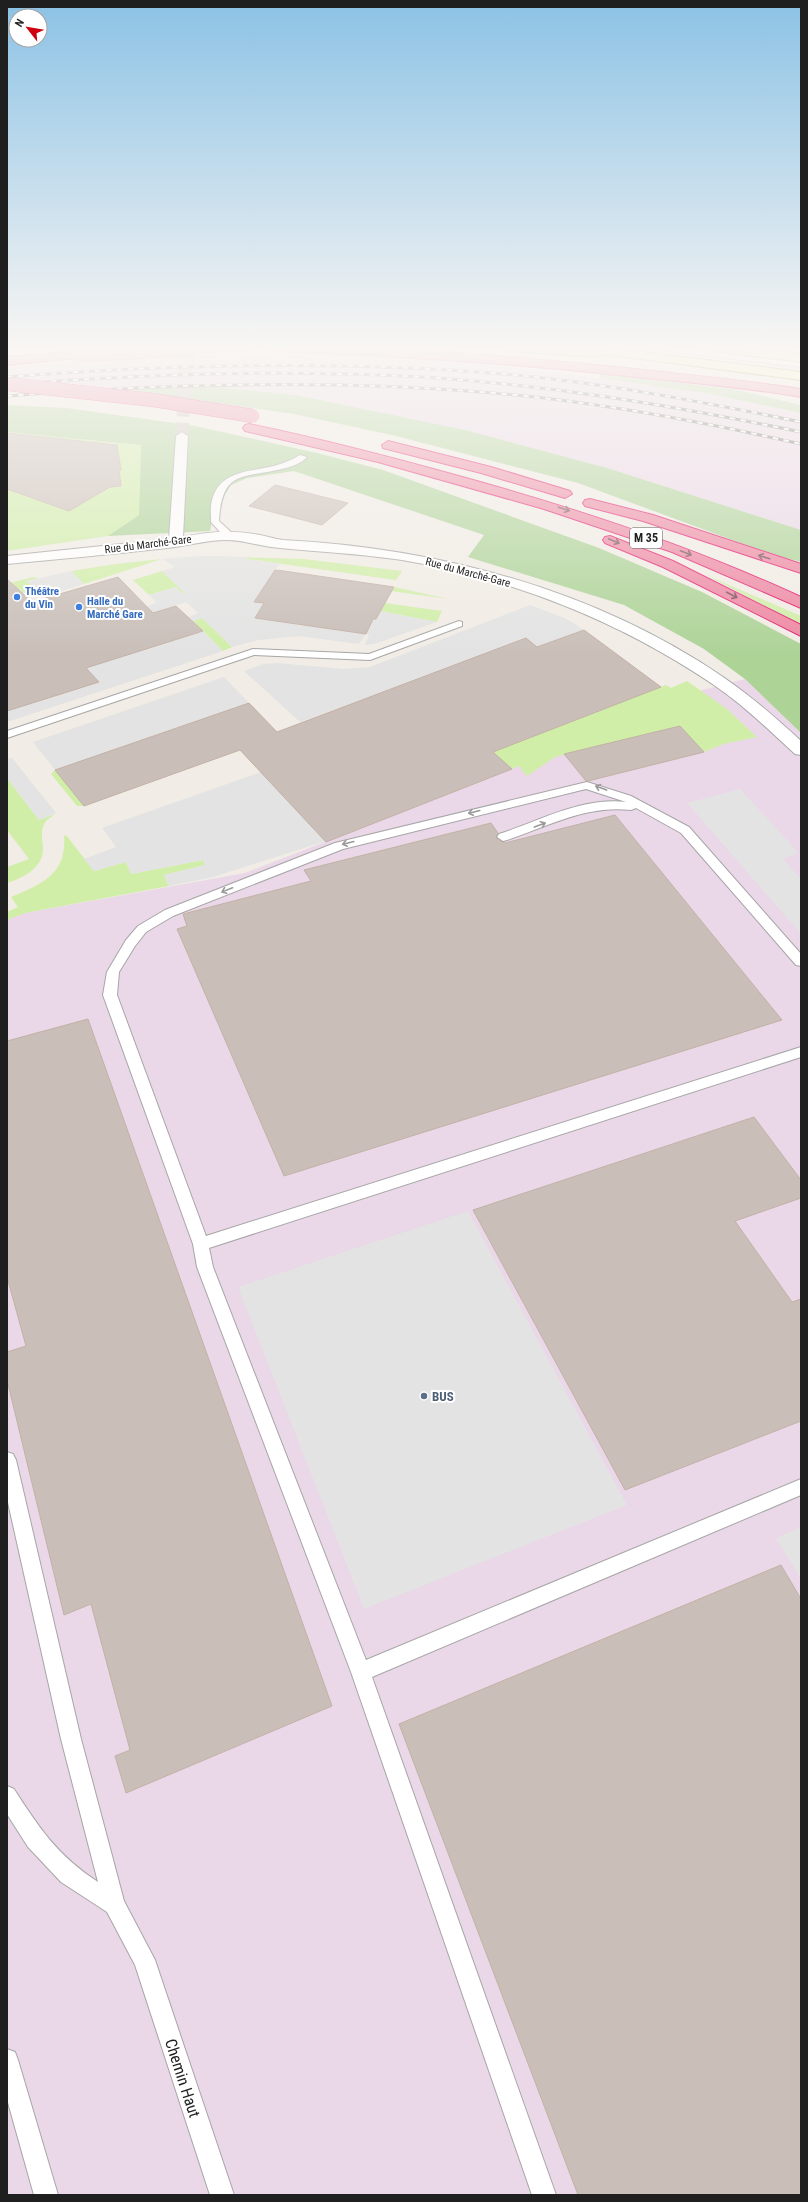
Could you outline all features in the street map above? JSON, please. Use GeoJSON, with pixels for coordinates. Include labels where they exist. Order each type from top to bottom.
{"type":"FeatureCollection","features":[{"type":"Feature","properties":{"kind":"highway","name":"M 35"},"geometry":{"type":"LineString","coordinates":[[352,451],[557,507],[635,534],[702,560],[801,603]]}},
{"type":"Feature","properties":{"kind":"highway","name":"M 35"},"geometry":{"type":"LineString","coordinates":[[410,451],[486,470],[553,490],[775,575]]}},
{"type":"Feature","properties":{"kind":"highway"},"geometry":{"type":"LineString","coordinates":[[486,487],[538,513],[594,533],[668,564],[801,631]]}},
{"type":"Feature","properties":{"kind":"highway"},"geometry":{"type":"LineString","coordinates":[[590,503],[648,518],[801,569]]}},
{"type":"Feature","properties":{"kind":"street"},"geometry":{"type":"LineString","coordinates":[[181,451],[176,543],[191,548],[206,549],[251,549],[274,543]]}},
{"type":"Feature","properties":{"kind":"street","name":"Rue du Marché-Gare"},"geometry":{"type":"LineString","coordinates":[[7,560],[90,550],[176,543],[192,539],[224,537],[254,538],[274,543],[368,551],[418,559],[477,573],[564,600],[640,633],[704,670],[758,710],[801,750]]}},
{"type":"Feature","properties":{"kind":"street","name":"Rue du Marché-Gare"},"geometry":{"type":"LineString","coordinates":[[7,571],[90,550]]}},
{"type":"Feature","properties":{"kind":"lane"},"geometry":{"type":"LineString","coordinates":[[224,537],[225,531],[215,522],[214,512],[217,494],[224,482],[236,475],[288,465],[303,457]]}},
{"type":"Feature","properties":{"kind":"lane"},"geometry":{"type":"LineString","coordinates":[[7,735],[253,652],[370,657],[459,624]]}},
{"type":"Feature","properties":{"kind":"lane"},"geometry":{"type":"LineString","coordinates":[[244,644],[253,652]]}},
{"type":"Feature","properties":{"kind":"lane"},"geometry":{"type":"LineString","coordinates":[[544,2195],[361,1672],[205,1267],[201,1244],[110,995],[112,977],[120,958],[142,929],[169,913],[339,846],[580,785],[595,786],[627,798],[675,823],[695,839],[801,962]]}},
{"type":"Feature","properties":{"kind":"lane"},"geometry":{"type":"LineString","coordinates":[[503,837],[583,809],[604,804],[617,803],[649,810]]}},
{"type":"Feature","properties":{"kind":"lane"},"geometry":{"type":"LineString","coordinates":[[201,1244],[801,1052]]}},
{"type":"Feature","properties":{"kind":"lane"},"geometry":{"type":"LineString","coordinates":[[7,1460],[71,1740],[114,1905]]}},
{"type":"Feature","properties":{"kind":"lane"},"geometry":{"type":"LineString","coordinates":[[361,1672],[801,1487]]}},
{"type":"Feature","properties":{"kind":"lane"},"geometry":{"type":"LineString","coordinates":[[7,1796],[35,1840],[68,1875],[114,1905]]}},
{"type":"Feature","properties":{"kind":"lane","name":"Chemin Haut"},"geometry":{"type":"LineString","coordinates":[[114,1905],[144,1960],[222,2195]]}},
{"type":"Feature","properties":{"kind":"lane"},"geometry":{"type":"LineString","coordinates":[[7,2060],[46,2195]]}},
{"type":"Feature","properties":{"kind":"shaded area"},"geometry":{"type":"Polygon","coordinates":[[[543,451],[801,451],[801,530],[607,468],[543,451]]]}},
{"type":"Feature","properties":{"kind":"shaded area"},"geometry":{"type":"Polygon","coordinates":[[[200,556],[248,557],[246,559],[279,564],[254,601],[264,603],[255,618],[366,634],[359,644],[299,636],[258,640],[232,647],[202,618],[193,621],[189,617],[198,613],[186,602],[123,623],[116,615],[157,603],[149,595],[176,587],[182,593],[185,593],[162,571],[175,567],[162,559],[200,556]]]}},
{"type":"Feature","properties":{"kind":"shaded area"},"geometry":{"type":"Polygon","coordinates":[[[71,571],[84,584],[42,597],[27,581],[71,571]]]}},
{"type":"Feature","properties":{"kind":"shaded area"},"geometry":{"type":"Polygon","coordinates":[[[530,605],[565,618],[584,630],[537,647],[526,639],[300,722],[244,671],[264,664],[277,663],[344,669],[370,667],[530,605]]]}},
{"type":"Feature","properties":{"kind":"shaded area"},"geometry":{"type":"Polygon","coordinates":[[[380,611],[437,622],[374,644],[365,645],[369,635],[366,634],[373,619],[376,619],[380,611]]]}},
{"type":"Feature","properties":{"kind":"shaded area"},"geometry":{"type":"Polygon","coordinates":[[[203,631],[223,651],[7,722],[7,711],[98,682],[75,655],[126,655],[203,631]]]}},
{"type":"Feature","properties":{"kind":"shaded area"},"geometry":{"type":"Polygon","coordinates":[[[224,677],[249,703],[55,770],[33,742],[224,677]]]}},
{"type":"Feature","properties":{"kind":"shaded area"},"geometry":{"type":"Polygon","coordinates":[[[745,679],[801,733],[801,2195],[7,2195],[7,920],[25,913],[245,873],[512,769],[703,690],[745,679]]]}},
{"type":"Feature","properties":{"kind":"shaded area"},"geometry":{"type":"Polygon","coordinates":[[[12,758],[56,813],[39,820],[7,778],[7,759],[12,758]]]}},
{"type":"Feature","properties":{"kind":"shaded area"},"geometry":{"type":"Polygon","coordinates":[[[261,772],[326,841],[213,877],[169,886],[164,875],[205,865],[203,860],[131,874],[126,862],[94,871],[84,859],[116,847],[102,828],[261,772]]]}},
{"type":"Feature","properties":{"kind":"shaded area"},"geometry":{"type":"Polygon","coordinates":[[[740,789],[799,853],[783,859],[801,879],[801,934],[687,803],[740,789]]]}},
{"type":"Feature","properties":{"kind":"shaded area","name":"BUS"},"geometry":{"type":"Polygon","coordinates":[[[468,1211],[627,1505],[364,1609],[238,1287],[468,1211]]]}},
{"type":"Feature","properties":{"kind":"shaded area"},"geometry":{"type":"Polygon","coordinates":[[[801,1527],[801,1579],[776,1538],[801,1527]]]}},
{"type":"Feature","properties":{"kind":"green space"},"geometry":{"type":"Polygon","coordinates":[[[7,451],[141,451],[139,515],[108,536],[7,551],[7,451]]]}},
{"type":"Feature","properties":{"kind":"green space"},"geometry":{"type":"Polygon","coordinates":[[[141,451],[307,451],[383,470],[599,548],[702,592],[801,644],[801,733],[745,679],[704,649],[624,605],[468,557],[484,535],[294,471],[247,478],[231,485],[214,512],[210,531],[108,536],[139,515],[141,451]]]}},
{"type":"Feature","properties":{"kind":"green space"},"geometry":{"type":"Polygon","coordinates":[[[453,451],[543,451],[607,468],[801,530],[801,562],[770,554],[578,483],[453,451]]]}},
{"type":"Feature","properties":{"kind":"green space"},"geometry":{"type":"Polygon","coordinates":[[[200,556],[304,559],[402,571],[396,580],[246,559],[200,556]]]}},
{"type":"Feature","properties":{"kind":"green space"},"geometry":{"type":"Polygon","coordinates":[[[162,559],[84,584],[71,571],[116,564],[162,559]]]}},
{"type":"Feature","properties":{"kind":"green space"},"geometry":{"type":"Polygon","coordinates":[[[162,571],[185,593],[182,594],[176,587],[149,595],[133,580],[162,571]]]}},
{"type":"Feature","properties":{"kind":"green space"},"geometry":{"type":"Polygon","coordinates":[[[704,574],[801,616],[801,625],[704,574]]]}},
{"type":"Feature","properties":{"kind":"green space"},"geometry":{"type":"Polygon","coordinates":[[[33,577],[39,578],[27,581],[35,590],[23,593],[19,589],[7,592],[7,584],[33,577]]]}},
{"type":"Feature","properties":{"kind":"green space"},"geometry":{"type":"Polygon","coordinates":[[[394,587],[448,599],[391,591],[394,587]]]}},
{"type":"Feature","properties":{"kind":"green space"},"geometry":{"type":"Polygon","coordinates":[[[385,603],[442,611],[437,622],[380,611],[385,603]]]}},
{"type":"Feature","properties":{"kind":"green space"},"geometry":{"type":"Polygon","coordinates":[[[202,618],[232,647],[223,651],[193,621],[202,618]]]}},
{"type":"Feature","properties":{"kind":"green space"},"geometry":{"type":"Polygon","coordinates":[[[687,681],[727,709],[757,737],[724,744],[704,752],[679,726],[555,757],[527,776],[519,766],[512,769],[493,752],[666,685],[671,688],[687,681]]]}},
{"type":"Feature","properties":{"kind":"green space"},"geometry":{"type":"Polygon","coordinates":[[[55,770],[84,806],[77,806],[51,774],[55,770]]]}},
{"type":"Feature","properties":{"kind":"green space"},"geometry":{"type":"Polygon","coordinates":[[[7,778],[39,820],[55,814],[46,821],[43,827],[43,849],[40,862],[25,875],[7,883],[7,867],[29,859],[7,830],[7,778]]]}},
{"type":"Feature","properties":{"kind":"green space"},"geometry":{"type":"Polygon","coordinates":[[[66,835],[94,871],[126,862],[131,874],[203,860],[205,865],[164,875],[169,886],[25,913],[7,920],[7,912],[18,907],[11,897],[42,882],[57,869],[64,849],[64,836],[66,835]]]}},
{"type":"Feature","properties":{"kind":"building"},"geometry":{"type":"Polygon","coordinates":[[[7,451],[118,451],[121,470],[119,470],[121,486],[110,487],[69,511],[7,489],[7,459],[9,456],[7,451]]]}},
{"type":"Feature","properties":{"kind":"building"},"geometry":{"type":"Polygon","coordinates":[[[275,485],[348,503],[322,525],[249,506],[275,485]]]}},
{"type":"Feature","properties":{"kind":"building"},"geometry":{"type":"Polygon","coordinates":[[[275,570],[394,587],[376,619],[373,619],[366,634],[255,618],[264,603],[254,602],[275,570]]]}},
{"type":"Feature","properties":{"kind":"building"},"geometry":{"type":"Polygon","coordinates":[[[118,577],[153,613],[176,606],[203,631],[86,668],[99,682],[7,711],[7,579],[32,602],[118,577]]]}},
{"type":"Feature","properties":{"kind":"building"},"geometry":{"type":"Polygon","coordinates":[[[584,630],[661,687],[493,752],[512,769],[326,842],[240,750],[84,806],[55,770],[249,703],[277,732],[526,638],[537,647],[584,630]]]}},
{"type":"Feature","properties":{"kind":"building"},"geometry":{"type":"Polygon","coordinates":[[[680,726],[704,752],[588,781],[586,781],[564,754],[680,726]]]}},
{"type":"Feature","properties":{"kind":"building"},"geometry":{"type":"Polygon","coordinates":[[[615,815],[782,1020],[284,1176],[177,929],[187,926],[183,914],[311,881],[304,870],[491,823],[498,833],[496,838],[505,843],[615,815]]]}},
{"type":"Feature","properties":{"kind":"building"},"geometry":{"type":"Polygon","coordinates":[[[88,1019],[332,1706],[126,1793],[115,1756],[130,1750],[91,1604],[64,1615],[7,1380],[7,1352],[26,1346],[7,1277],[7,1041],[88,1019]]]}},
{"type":"Feature","properties":{"kind":"building"},"geometry":{"type":"Polygon","coordinates":[[[754,1117],[801,1180],[801,1198],[735,1221],[792,1302],[801,1299],[801,1421],[625,1490],[473,1210],[754,1117]]]}},
{"type":"Feature","properties":{"kind":"building"},"geometry":{"type":"Polygon","coordinates":[[[781,1565],[801,1599],[801,2195],[578,2195],[399,1724],[781,1565]]]}},
{"type":"Feature","properties":{"kind":"place","name":"Théâtre du Vin"},"geometry":{"type":"Point","coordinates":[17,597]}},
{"type":"Feature","properties":{"kind":"place","name":"Halle du Marché Gare"},"geometry":{"type":"Point","coordinates":[79,607]}},
{"type":"Feature","properties":{"kind":"place","name":"BUS"},"geometry":{"type":"Point","coordinates":[424,1396]}}]}
